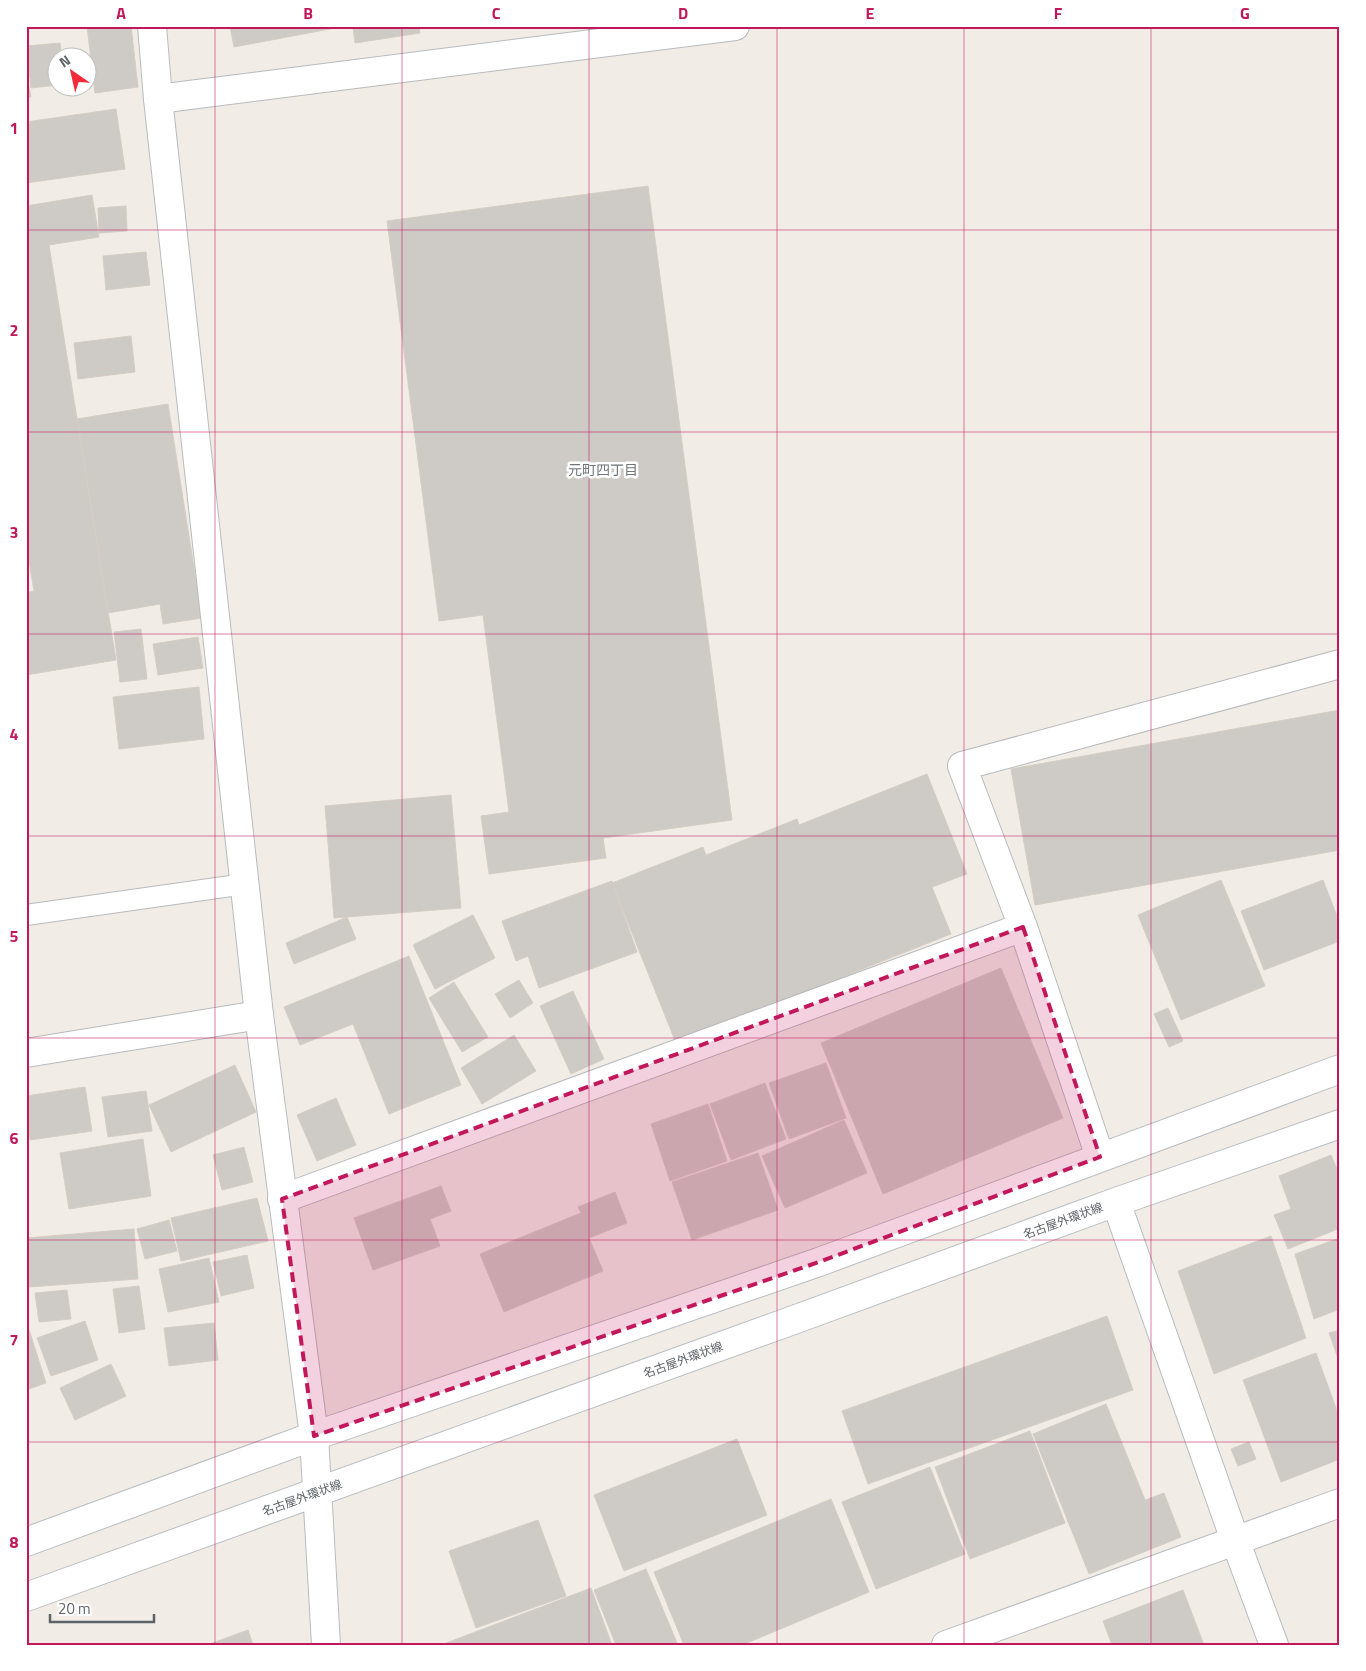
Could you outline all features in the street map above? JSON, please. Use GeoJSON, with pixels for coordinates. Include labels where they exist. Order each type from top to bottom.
{"type":"FeatureCollection","features":[{"type":"Feature","properties":{"kind":"street"},"geometry":{"type":"LineString","coordinates":[[152,26],[158,99],[259,1015],[314,1436],[326,1645]]}},
{"type":"Feature","properties":{"kind":"street"},"geometry":{"type":"LineString","coordinates":[[158,99],[735,26]]}},
{"type":"Feature","properties":{"kind":"street"},"geometry":{"type":"LineString","coordinates":[[1100,1158],[1023,927],[962,766],[1340,664]]}},
{"type":"Feature","properties":{"kind":"street"},"geometry":{"type":"LineString","coordinates":[[282,1199],[1023,927]]}},
{"type":"Feature","properties":{"kind":"street"},"geometry":{"type":"LineString","coordinates":[[26,1053],[259,1015]]}},
{"type":"Feature","properties":{"kind":"street"},"geometry":{"type":"LineString","coordinates":[[26,1542],[314,1436],[819,1262],[1340,1069]]}},
{"type":"Feature","properties":{"kind":"street","name":"名古屋外環状線"},"geometry":{"type":"LineString","coordinates":[[26,1597],[318,1493],[1116,1202],[1340,1124]]}},
{"type":"Feature","properties":{"kind":"street"},"geometry":{"type":"LineString","coordinates":[[1116,1202],[1274,1645]]}},
{"type":"Feature","properties":{"kind":"street"},"geometry":{"type":"LineString","coordinates":[[946,1645],[1340,1503]]}},
{"type":"Feature","properties":{"kind":"lane"},"geometry":{"type":"LineString","coordinates":[[26,915],[245,884]]}},
{"type":"Feature","properties":{"kind":"highlighted area"},"geometry":{"type":"Polygon","coordinates":[[[1023,927],[1100,1157],[819,1262],[314,1436],[282,1199],[1023,927]]]}},
{"type":"Feature","properties":{"kind":"building"},"geometry":{"type":"Polygon","coordinates":[[[87,26],[131,26],[138,87],[98,93],[98,48],[90,48],[87,26]]]}},
{"type":"Feature","properties":{"kind":"building"},"geometry":{"type":"Polygon","coordinates":[[[230,26],[346,26],[234,47],[230,26]]]}},
{"type":"Feature","properties":{"kind":"building"},"geometry":{"type":"Polygon","coordinates":[[[353,26],[419,26],[420,33],[355,43],[353,26]]]}},
{"type":"Feature","properties":{"kind":"building"},"geometry":{"type":"Polygon","coordinates":[[[60,43],[61,48],[48,48],[48,86],[31,88],[26,46],[60,43]]]}},
{"type":"Feature","properties":{"kind":"building"},"geometry":{"type":"Polygon","coordinates":[[[26,72],[31,97],[26,98],[26,72]]]}},
{"type":"Feature","properties":{"kind":"building"},"geometry":{"type":"Polygon","coordinates":[[[116,109],[125,169],[26,183],[26,122],[116,109]]]}},
{"type":"Feature","properties":{"kind":"building"},"geometry":{"type":"Polygon","coordinates":[[[648,186],[732,820],[603,838],[606,858],[489,874],[481,816],[509,812],[483,615],[439,621],[387,221],[648,186]]]}},
{"type":"Feature","properties":{"kind":"building"},"geometry":{"type":"Polygon","coordinates":[[[92,195],[99,237],[49,245],[116,660],[26,675],[26,593],[34,591],[26,543],[26,206],[92,195]]]}},
{"type":"Feature","properties":{"kind":"building"},"geometry":{"type":"Polygon","coordinates":[[[126,206],[127,231],[99,233],[98,208],[126,206]]]}},
{"type":"Feature","properties":{"kind":"building"},"geometry":{"type":"Polygon","coordinates":[[[146,252],[150,285],[106,290],[103,256],[146,252]]]}},
{"type":"Feature","properties":{"kind":"building"},"geometry":{"type":"Polygon","coordinates":[[[131,336],[135,372],[78,379],[74,343],[131,336]]]}},
{"type":"Feature","properties":{"kind":"building"},"geometry":{"type":"Polygon","coordinates":[[[168,404],[202,618],[163,624],[160,604],[108,613],[77,419],[168,404]]]}},
{"type":"Feature","properties":{"kind":"building"},"geometry":{"type":"Polygon","coordinates":[[[141,629],[147,679],[120,682],[114,632],[141,629]]]}},
{"type":"Feature","properties":{"kind":"building"},"geometry":{"type":"Polygon","coordinates":[[[198,637],[203,668],[158,675],[153,644],[198,637]]]}},
{"type":"Feature","properties":{"kind":"building"},"geometry":{"type":"Polygon","coordinates":[[[199,687],[204,739],[119,749],[113,697],[199,687]]]}},
{"type":"Feature","properties":{"kind":"building"},"geometry":{"type":"Polygon","coordinates":[[[1340,710],[1340,850],[1035,905],[1011,769],[1340,710]]]}},
{"type":"Feature","properties":{"kind":"building"},"geometry":{"type":"Polygon","coordinates":[[[927,774],[967,874],[932,887],[951,934],[676,1043],[612,883],[703,847],[706,855],[797,819],[799,825],[927,774]]]}},
{"type":"Feature","properties":{"kind":"building"},"geometry":{"type":"Polygon","coordinates":[[[451,795],[461,908],[334,918],[325,806],[451,795]]]}},
{"type":"Feature","properties":{"kind":"building"},"geometry":{"type":"Polygon","coordinates":[[[1221,880],[1265,986],[1181,1020],[1138,915],[1221,880]]]}},
{"type":"Feature","properties":{"kind":"building"},"geometry":{"type":"Polygon","coordinates":[[[1323,880],[1340,924],[1340,941],[1264,970],[1241,911],[1323,880]]]}},
{"type":"Feature","properties":{"kind":"building"},"geometry":{"type":"Polygon","coordinates":[[[612,881],[637,952],[539,988],[528,956],[516,961],[502,921],[612,881]]]}},
{"type":"Feature","properties":{"kind":"building"},"geometry":{"type":"Polygon","coordinates":[[[473,915],[495,958],[435,989],[413,945],[473,915]]]}},
{"type":"Feature","properties":{"kind":"building"},"geometry":{"type":"Polygon","coordinates":[[[347,917],[356,939],[294,964],[286,943],[347,917]]]}},
{"type":"Feature","properties":{"kind":"building"},"geometry":{"type":"Polygon","coordinates":[[[409,956],[461,1085],[389,1114],[353,1024],[300,1045],[284,1007],[409,956]]]}},
{"type":"Feature","properties":{"kind":"building"},"geometry":{"type":"Polygon","coordinates":[[[1001,968],[1063,1118],[883,1194],[821,1043],[1001,968]]]}},
{"type":"Feature","properties":{"kind":"building"},"geometry":{"type":"Polygon","coordinates":[[[519,980],[533,1003],[510,1018],[495,994],[519,980]]]}},
{"type":"Feature","properties":{"kind":"building"},"geometry":{"type":"Polygon","coordinates":[[[454,982],[488,1037],[462,1052],[429,998],[454,982]]]}},
{"type":"Feature","properties":{"kind":"building"},"geometry":{"type":"Polygon","coordinates":[[[573,991],[604,1059],[571,1074],[540,1006],[573,991]]]}},
{"type":"Feature","properties":{"kind":"building"},"geometry":{"type":"Polygon","coordinates":[[[1168,1008],[1183,1041],[1169,1047],[1154,1014],[1168,1008]]]}},
{"type":"Feature","properties":{"kind":"building"},"geometry":{"type":"Polygon","coordinates":[[[514,1035],[536,1071],[482,1104],[461,1068],[514,1035]]]}},
{"type":"Feature","properties":{"kind":"building"},"geometry":{"type":"Polygon","coordinates":[[[826,1063],[846,1118],[789,1139],[769,1083],[826,1063]]]}},
{"type":"Feature","properties":{"kind":"building"},"geometry":{"type":"Polygon","coordinates":[[[235,1065],[256,1112],[171,1152],[149,1105],[235,1065]]]}},
{"type":"Feature","properties":{"kind":"building"},"geometry":{"type":"Polygon","coordinates":[[[765,1083],[786,1139],[731,1160],[710,1104],[765,1083]]]}},
{"type":"Feature","properties":{"kind":"building"},"geometry":{"type":"Polygon","coordinates":[[[85,1087],[92,1131],[30,1140],[26,1113],[26,1096],[85,1087]]]}},
{"type":"Feature","properties":{"kind":"building"},"geometry":{"type":"Polygon","coordinates":[[[146,1091],[152,1131],[108,1137],[102,1097],[146,1091]]]}},
{"type":"Feature","properties":{"kind":"building"},"geometry":{"type":"Polygon","coordinates":[[[336,1098],[356,1145],[317,1161],[297,1115],[336,1098]]]}},
{"type":"Feature","properties":{"kind":"building"},"geometry":{"type":"Polygon","coordinates":[[[708,1104],[727,1161],[670,1181],[651,1124],[708,1104]]]}},
{"type":"Feature","properties":{"kind":"building"},"geometry":{"type":"Polygon","coordinates":[[[844,1120],[867,1173],[785,1208],[762,1156],[844,1120]]]}},
{"type":"Feature","properties":{"kind":"building"},"geometry":{"type":"Polygon","coordinates":[[[143,1139],[151,1196],[69,1209],[60,1153],[143,1139]]]}},
{"type":"Feature","properties":{"kind":"building"},"geometry":{"type":"Polygon","coordinates":[[[244,1147],[253,1182],[222,1190],[213,1155],[244,1147]]]}},
{"type":"Feature","properties":{"kind":"building"},"geometry":{"type":"Polygon","coordinates":[[[758,1153],[778,1210],[692,1240],[672,1182],[758,1153]]]}},
{"type":"Feature","properties":{"kind":"building"},"geometry":{"type":"Polygon","coordinates":[[[1331,1155],[1340,1176],[1340,1228],[1288,1249],[1274,1215],[1291,1209],[1279,1176],[1331,1155]]]}},
{"type":"Feature","properties":{"kind":"building"},"geometry":{"type":"Polygon","coordinates":[[[441,1186],[451,1211],[430,1219],[440,1246],[373,1270],[354,1218],[441,1186]]]}},
{"type":"Feature","properties":{"kind":"building"},"geometry":{"type":"Polygon","coordinates":[[[615,1192],[627,1223],[589,1238],[603,1271],[504,1312],[480,1254],[581,1213],[578,1207],[615,1192]]]}},
{"type":"Feature","properties":{"kind":"building"},"geometry":{"type":"Polygon","coordinates":[[[257,1198],[268,1241],[181,1261],[171,1218],[257,1198]]]}},
{"type":"Feature","properties":{"kind":"building"},"geometry":{"type":"Polygon","coordinates":[[[169,1220],[177,1251],[145,1259],[137,1229],[169,1220]]]}},
{"type":"Feature","properties":{"kind":"building"},"geometry":{"type":"Polygon","coordinates":[[[134,1229],[138,1279],[29,1287],[26,1238],[134,1229]]]}},
{"type":"Feature","properties":{"kind":"building"},"geometry":{"type":"Polygon","coordinates":[[[1271,1236],[1306,1338],[1214,1374],[1178,1271],[1271,1236]]]}},
{"type":"Feature","properties":{"kind":"building"},"geometry":{"type":"Polygon","coordinates":[[[1340,1238],[1340,1309],[1314,1319],[1295,1254],[1340,1238]]]}},
{"type":"Feature","properties":{"kind":"building"},"geometry":{"type":"Polygon","coordinates":[[[247,1255],[254,1288],[221,1296],[213,1262],[247,1255]]]}},
{"type":"Feature","properties":{"kind":"building"},"geometry":{"type":"Polygon","coordinates":[[[209,1258],[219,1302],[168,1312],[159,1269],[209,1258]]]}},
{"type":"Feature","properties":{"kind":"building"},"geometry":{"type":"Polygon","coordinates":[[[139,1286],[145,1329],[119,1333],[113,1289],[139,1286]]]}},
{"type":"Feature","properties":{"kind":"building"},"geometry":{"type":"Polygon","coordinates":[[[67,1290],[71,1319],[39,1322],[35,1293],[67,1290]]]}},
{"type":"Feature","properties":{"kind":"building"},"geometry":{"type":"Polygon","coordinates":[[[1107,1316],[1133,1390],[868,1484],[842,1411],[1107,1316]]]}},
{"type":"Feature","properties":{"kind":"building"},"geometry":{"type":"Polygon","coordinates":[[[26,1320],[46,1383],[26,1390],[26,1320]]]}},
{"type":"Feature","properties":{"kind":"building"},"geometry":{"type":"Polygon","coordinates":[[[85,1321],[98,1360],[51,1376],[37,1338],[85,1321]]]}},
{"type":"Feature","properties":{"kind":"building"},"geometry":{"type":"Polygon","coordinates":[[[214,1323],[218,1360],[169,1366],[164,1328],[214,1323]]]}},
{"type":"Feature","properties":{"kind":"building"},"geometry":{"type":"Polygon","coordinates":[[[1340,1330],[1340,1364],[1329,1333],[1340,1330]]]}},
{"type":"Feature","properties":{"kind":"building"},"geometry":{"type":"Polygon","coordinates":[[[1316,1353],[1340,1419],[1340,1459],[1281,1482],[1243,1380],[1316,1353]]]}},
{"type":"Feature","properties":{"kind":"building"},"geometry":{"type":"Polygon","coordinates":[[[111,1364],[126,1396],[75,1420],[60,1388],[111,1364]]]}},
{"type":"Feature","properties":{"kind":"building"},"geometry":{"type":"Polygon","coordinates":[[[1106,1404],[1145,1500],[1164,1493],[1181,1537],[1089,1574],[1033,1434],[1106,1404]]]}},
{"type":"Feature","properties":{"kind":"building"},"geometry":{"type":"Polygon","coordinates":[[[1030,1431],[1065,1523],[970,1559],[935,1467],[1030,1431]]]}},
{"type":"Feature","properties":{"kind":"building"},"geometry":{"type":"Polygon","coordinates":[[[737,1439],[767,1515],[624,1571],[594,1495],[737,1439]]]}},
{"type":"Feature","properties":{"kind":"building"},"geometry":{"type":"Polygon","coordinates":[[[1249,1442],[1256,1459],[1238,1466],[1231,1449],[1249,1442]]]}},
{"type":"Feature","properties":{"kind":"building"},"geometry":{"type":"Polygon","coordinates":[[[930,1467],[965,1554],[876,1589],[842,1502],[930,1467]]]}},
{"type":"Feature","properties":{"kind":"building"},"geometry":{"type":"Polygon","coordinates":[[[831,1499],[869,1592],[742,1645],[684,1645],[654,1572],[831,1499]]]}},
{"type":"Feature","properties":{"kind":"building"},"geometry":{"type":"Polygon","coordinates":[[[538,1520],[566,1596],[476,1628],[449,1551],[538,1520]]]}},
{"type":"Feature","properties":{"kind":"building"},"geometry":{"type":"Polygon","coordinates":[[[646,1569],[678,1645],[616,1645],[594,1590],[646,1569]]]}},
{"type":"Feature","properties":{"kind":"building"},"geometry":{"type":"Polygon","coordinates":[[[591,1588],[612,1645],[441,1645],[591,1588]]]}},
{"type":"Feature","properties":{"kind":"building"},"geometry":{"type":"Polygon","coordinates":[[[1183,1590],[1204,1645],[1112,1645],[1103,1621],[1183,1590]]]}},
{"type":"Feature","properties":{"kind":"building"},"geometry":{"type":"Polygon","coordinates":[[[248,1630],[253,1645],[207,1645],[248,1630]]]}},
{"type":"Feature","properties":{"kind":"district","name":"元町四丁目"},"geometry":{"type":"Point","coordinates":[603,470]}}]}
